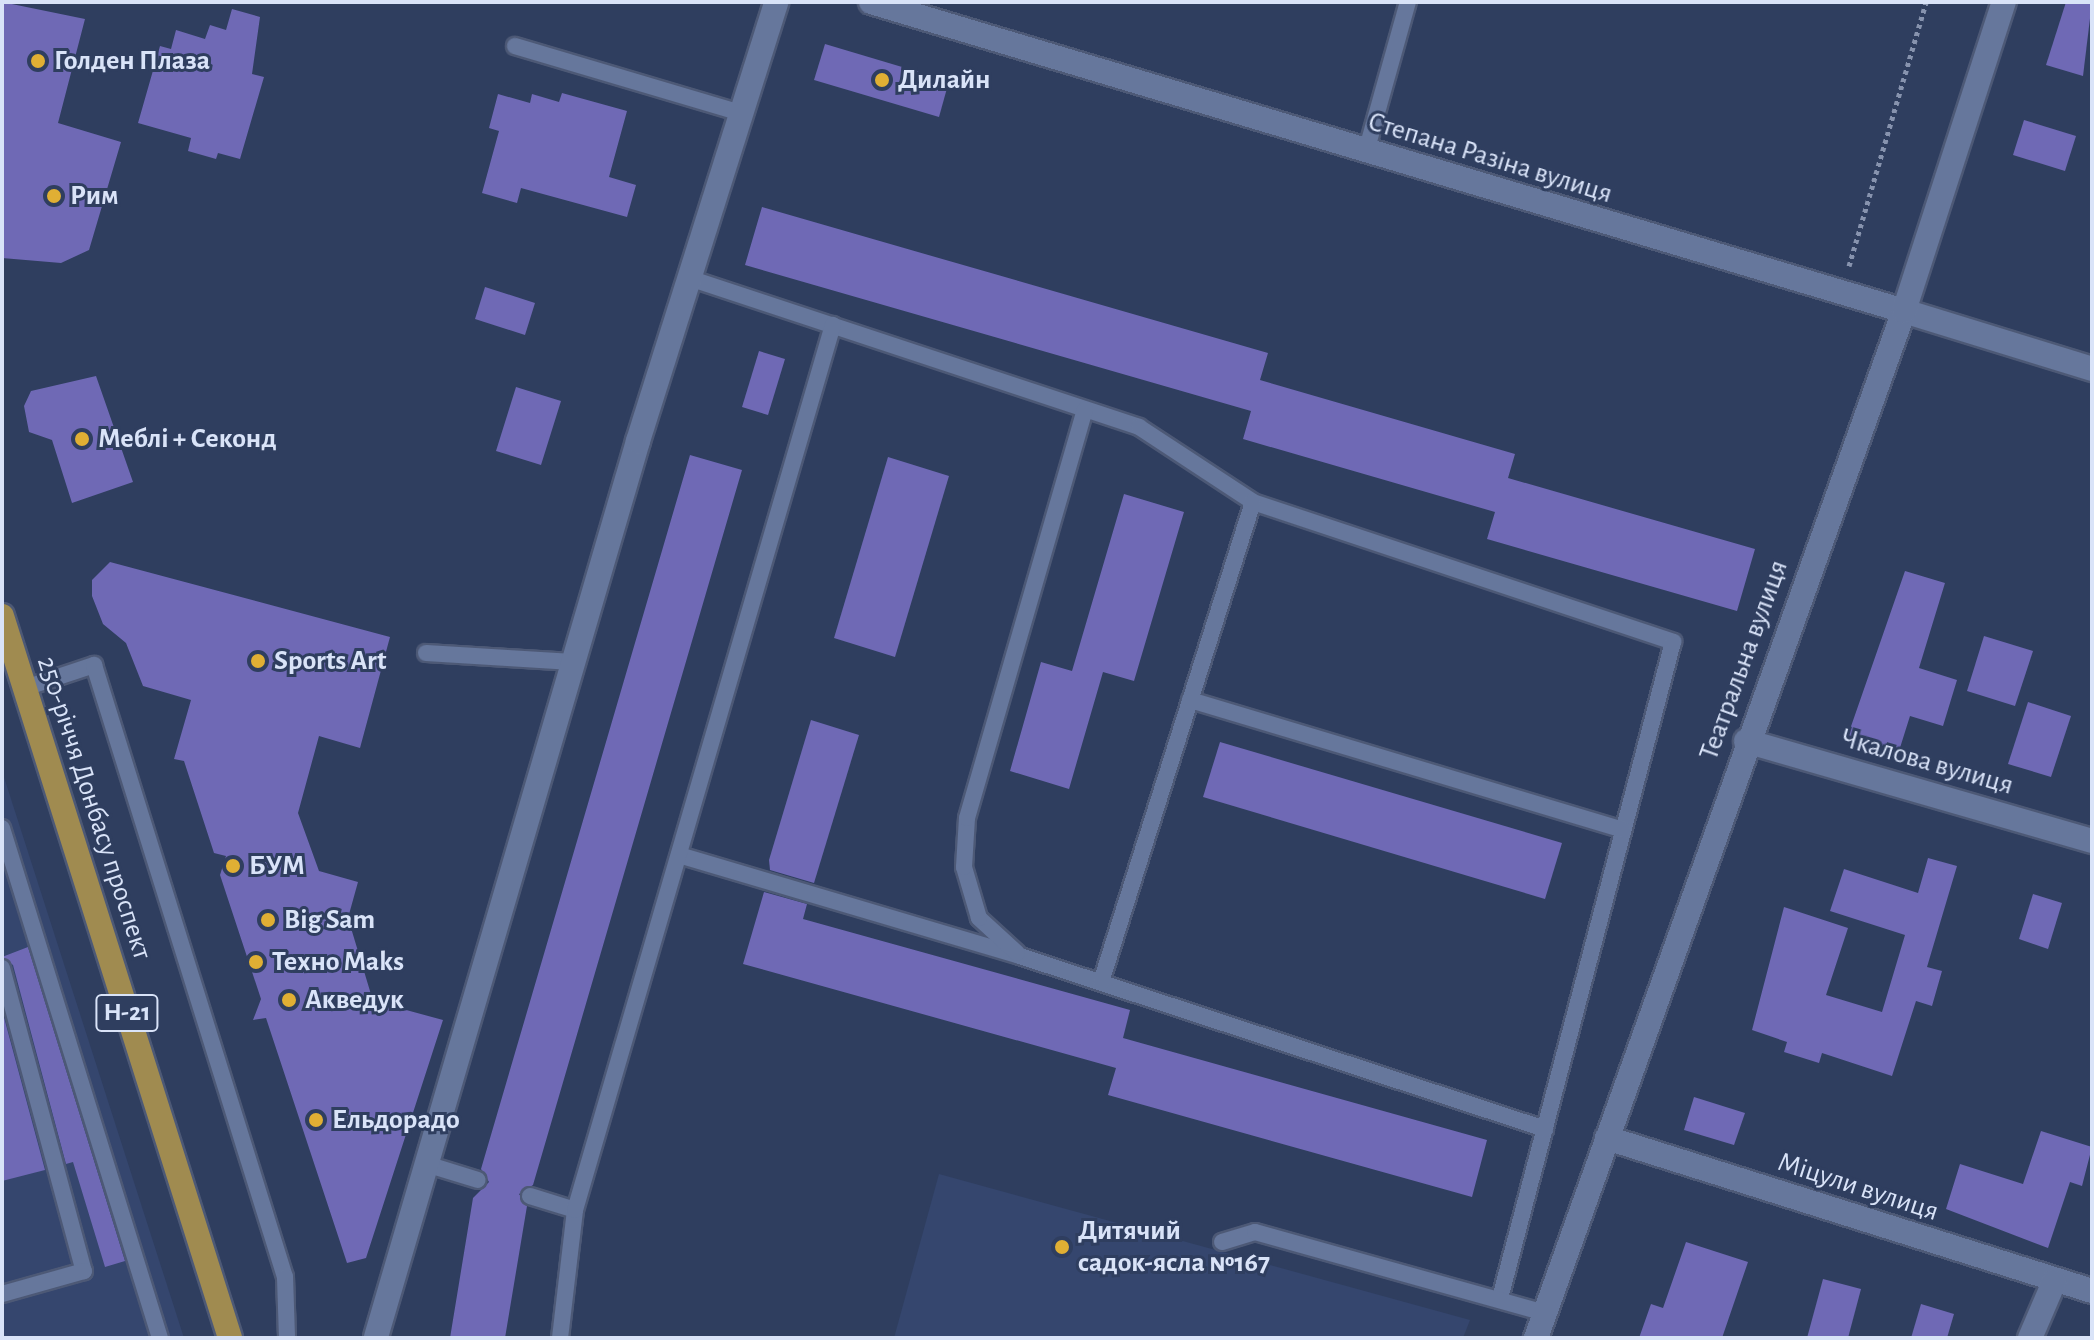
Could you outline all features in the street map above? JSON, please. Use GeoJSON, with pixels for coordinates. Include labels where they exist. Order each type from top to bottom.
{"type":"FeatureCollection","features":[{"type":"Feature","properties":{"kind":"main road","name":"250-річчя Донбасу проспект"},"geometry":{"type":"LineString","coordinates":[[2,616],[230,1338]]}},
{"type":"Feature","properties":{"kind":"street"},"geometry":{"type":"LineString","coordinates":[[376,1337],[573,662],[776,2]]}},
{"type":"Feature","properties":{"kind":"street","name":"Степана Разіна вулиця"},"geometry":{"type":"LineString","coordinates":[[871,2],[2092,369]]}},
{"type":"Feature","properties":{"kind":"street","name":"Театральна вулиця"},"geometry":{"type":"LineString","coordinates":[[1536,1338],[1746,741],[1904,311],[2004,2]]}},
{"type":"Feature","properties":{"kind":"street","name":"Чкалова вулиця"},"geometry":{"type":"LineString","coordinates":[[1746,741],[2092,841]]}},
{"type":"Feature","properties":{"kind":"street","name":"Міцули вулиця"},"geometry":{"type":"LineString","coordinates":[[1607,1138],[2054,1282],[2092,1291]]}},
{"type":"Feature","properties":{"kind":"street"},"geometry":{"type":"LineString","coordinates":[[2030,1338],[2054,1282]]}},
{"type":"Feature","properties":{"kind":"lane"},"geometry":{"type":"LineString","coordinates":[[1366,152],[1408,2]]}},
{"type":"Feature","properties":{"kind":"lane"},"geometry":{"type":"LineString","coordinates":[[515,46],[741,113]]}},
{"type":"Feature","properties":{"kind":"lane"},"geometry":{"type":"LineString","coordinates":[[689,278],[1139,427],[1253,502],[1673,642],[1500,1298]]}},
{"type":"Feature","properties":{"kind":"lane"},"geometry":{"type":"LineString","coordinates":[[560,1338],[575,1210],[833,325]]}},
{"type":"Feature","properties":{"kind":"lane"},"geometry":{"type":"LineString","coordinates":[[1020,956],[979,918],[964,867],[967,818],[1085,410]]}},
{"type":"Feature","properties":{"kind":"lane"},"geometry":{"type":"LineString","coordinates":[[1101,982],[1253,502]]}},
{"type":"Feature","properties":{"kind":"lane"},"geometry":{"type":"LineString","coordinates":[[426,653],[573,662]]}},
{"type":"Feature","properties":{"kind":"lane"},"geometry":{"type":"LineString","coordinates":[[25,688],[94,665],[285,1277],[287,1338]]}},
{"type":"Feature","properties":{"kind":"lane"},"geometry":{"type":"LineString","coordinates":[[1190,700],[1623,830]]}},
{"type":"Feature","properties":{"kind":"lane"},"geometry":{"type":"LineString","coordinates":[[2,828],[160,1338]]}},
{"type":"Feature","properties":{"kind":"lane"},"geometry":{"type":"LineString","coordinates":[[679,855],[1020,956],[1545,1129]]}},
{"type":"Feature","properties":{"kind":"lane"},"geometry":{"type":"LineString","coordinates":[[2,876],[15,862]]}},
{"type":"Feature","properties":{"kind":"lane"},"geometry":{"type":"LineString","coordinates":[[2,968],[84,1271],[2,1294]]}},
{"type":"Feature","properties":{"kind":"lane"},"geometry":{"type":"LineString","coordinates":[[426,1164],[478,1180]]}},
{"type":"Feature","properties":{"kind":"lane"},"geometry":{"type":"LineString","coordinates":[[530,1196],[575,1210]]}},
{"type":"Feature","properties":{"kind":"lane"},"geometry":{"type":"LineString","coordinates":[[1222,1242],[1255,1232],[1545,1313]]}},
{"type":"Feature","properties":{"kind":"path"},"geometry":{"type":"LineString","coordinates":[[1841,293],[1926,2]]}},
{"type":"Feature","properties":{"kind":"shaded area"},"geometry":{"type":"Polygon","coordinates":[[[2,771],[184,1338],[2,1338],[2,771]]]}},
{"type":"Feature","properties":{"kind":"shaded area","name":"Дитячий садок-ясла №167"},"geometry":{"type":"Polygon","coordinates":[[[939,1174],[1470,1320],[1463,1338],[894,1338],[939,1174]]]}},
{"type":"Feature","properties":{"kind":"building","name":"Рим"},"geometry":{"type":"Polygon","coordinates":[[[2,2],[85,19],[58,123],[121,142],[89,250],[61,263],[2,258],[2,2]]]}},
{"type":"Feature","properties":{"kind":"building"},"geometry":{"type":"Polygon","coordinates":[[[2066,2],[2092,2],[2083,76],[2046,65],[2066,2]]]}},
{"type":"Feature","properties":{"kind":"building"},"geometry":{"type":"Polygon","coordinates":[[[232,9],[260,17],[252,74],[264,77],[240,159],[218,153],[216,159],[188,151],[191,138],[138,123],[160,46],[171,49],[176,30],[205,39],[210,25],[226,30],[232,9]]]}},
{"type":"Feature","properties":{"kind":"building","name":"Дилайн"},"geometry":{"type":"Polygon","coordinates":[[[825,44],[949,81],[939,117],[814,80],[825,44]]]}},
{"type":"Feature","properties":{"kind":"building"},"geometry":{"type":"Polygon","coordinates":[[[562,93],[627,111],[609,177],[636,185],[627,217],[521,188],[517,203],[482,193],[499,131],[489,128],[498,94],[530,103],[532,94],[559,102],[562,93]]]}},
{"type":"Feature","properties":{"kind":"building"},"geometry":{"type":"Polygon","coordinates":[[[2024,120],[2076,136],[2065,171],[2013,155],[2024,120]]]}},
{"type":"Feature","properties":{"kind":"building"},"geometry":{"type":"Polygon","coordinates":[[[762,207],[1268,353],[1260,380],[1515,454],[1508,478],[1755,549],[1737,611],[1487,539],[1495,512],[1243,439],[1251,411],[745,265],[762,207]]]}},
{"type":"Feature","properties":{"kind":"building"},"geometry":{"type":"Polygon","coordinates":[[[485,287],[535,303],[525,335],[475,319],[485,287]]]}},
{"type":"Feature","properties":{"kind":"building"},"geometry":{"type":"Polygon","coordinates":[[[759,351],[785,359],[768,415],[742,407],[759,351]]]}},
{"type":"Feature","properties":{"kind":"building","name":"Меблі + Секонд"},"geometry":{"type":"Polygon","coordinates":[[[96,376],[133,482],[72,503],[52,440],[29,432],[24,406],[31,391],[96,376]]]}},
{"type":"Feature","properties":{"kind":"building"},"geometry":{"type":"Polygon","coordinates":[[[516,387],[561,401],[541,465],[496,451],[516,387]]]}},
{"type":"Feature","properties":{"kind":"building"},"geometry":{"type":"Polygon","coordinates":[[[690,455],[742,470],[533,1185],[519,1194],[527,1206],[505,1338],[450,1338],[473,1198],[489,1182],[481,1169],[690,455]]]}},
{"type":"Feature","properties":{"kind":"building"},"geometry":{"type":"Polygon","coordinates":[[[888,457],[949,476],[895,657],[834,638],[888,457]]]}},
{"type":"Feature","properties":{"kind":"building"},"geometry":{"type":"Polygon","coordinates":[[[1124,494],[1184,512],[1134,681],[1103,672],[1069,789],[1010,771],[1041,662],[1072,671],[1124,494]]]}},
{"type":"Feature","properties":{"kind":"building"},"geometry":{"type":"Polygon","coordinates":[[[110,562],[390,637],[360,748],[319,736],[298,813],[319,871],[358,882],[348,918],[373,1001],[443,1020],[366,1258],[347,1263],[266,1018],[253,1020],[261,999],[220,875],[226,856],[214,853],[184,761],[174,759],[191,700],[143,686],[126,643],[103,624],[92,596],[92,580],[110,562]]]}},
{"type":"Feature","properties":{"kind":"building"},"geometry":{"type":"Polygon","coordinates":[[[1905,571],[1945,583],[1919,668],[1957,680],[1943,726],[1910,716],[1899,751],[1848,735],[1905,571]]]}},
{"type":"Feature","properties":{"kind":"building"},"geometry":{"type":"Polygon","coordinates":[[[1984,636],[2033,651],[2015,706],[1967,691],[1984,636]]]}},
{"type":"Feature","properties":{"kind":"building"},"geometry":{"type":"Polygon","coordinates":[[[2028,702],[2071,716],[2051,777],[2008,764],[2028,702]]]}},
{"type":"Feature","properties":{"kind":"building"},"geometry":{"type":"Polygon","coordinates":[[[811,720],[859,735],[814,883],[770,870],[769,860],[811,720]]]}},
{"type":"Feature","properties":{"kind":"building"},"geometry":{"type":"Polygon","coordinates":[[[1220,742],[1562,843],[1545,899],[1203,797],[1220,742]]]}},
{"type":"Feature","properties":{"kind":"building"},"geometry":{"type":"Polygon","coordinates":[[[1928,858],[1957,866],[1927,967],[1942,971],[1932,1006],[1916,1001],[1892,1076],[1822,1053],[1819,1063],[1784,1052],[1787,1042],[1752,1030],[1784,907],[1848,928],[1826,995],[1882,1012],[1905,935],[1830,911],[1844,869],[1918,893],[1928,858]]]}},
{"type":"Feature","properties":{"kind":"building"},"geometry":{"type":"Polygon","coordinates":[[[764,892],[807,904],[803,919],[1130,1010],[1123,1038],[1487,1140],[1472,1197],[1108,1095],[1116,1068],[743,964],[764,892]]]}},
{"type":"Feature","properties":{"kind":"building"},"geometry":{"type":"Polygon","coordinates":[[[2033,894],[2062,903],[2048,949],[2019,939],[2033,894]]]}},
{"type":"Feature","properties":{"kind":"building"},"geometry":{"type":"Polygon","coordinates":[[[28,947],[125,1261],[105,1267],[73,1162],[66,1164],[13,965],[2,957],[28,947]]]}},
{"type":"Feature","properties":{"kind":"building"},"geometry":{"type":"Polygon","coordinates":[[[2,1010],[45,1170],[2,1181],[2,1010]]]}},
{"type":"Feature","properties":{"kind":"building"},"geometry":{"type":"Polygon","coordinates":[[[1694,1097],[1745,1113],[1734,1145],[1684,1130],[1694,1097]]]}},
{"type":"Feature","properties":{"kind":"building"},"geometry":{"type":"Polygon","coordinates":[[[2041,1131],[2092,1147],[2082,1186],[2070,1182],[2048,1248],[1946,1209],[1960,1164],[2023,1184],[2041,1131]]]}},
{"type":"Feature","properties":{"kind":"building"},"geometry":{"type":"Polygon","coordinates":[[[1686,1242],[1748,1262],[1722,1338],[1639,1338],[1651,1304],[1663,1308],[1686,1242]]]}},
{"type":"Feature","properties":{"kind":"building"},"geometry":{"type":"Polygon","coordinates":[[[1823,1279],[1861,1289],[1848,1338],[1807,1338],[1823,1279]]]}},
{"type":"Feature","properties":{"kind":"building"},"geometry":{"type":"Polygon","coordinates":[[[1921,1304],[1954,1314],[1947,1338],[1911,1338],[1921,1304]]]}},
{"type":"Feature","properties":{"kind":"place","name":"Голден Плаза"},"geometry":{"type":"Point","coordinates":[38,61]}},
{"type":"Feature","properties":{"kind":"place","name":"Дилайн"},"geometry":{"type":"Point","coordinates":[882,80]}},
{"type":"Feature","properties":{"kind":"place","name":"Рим"},"geometry":{"type":"Point","coordinates":[54,196]}},
{"type":"Feature","properties":{"kind":"place","name":"Меблі + Секонд"},"geometry":{"type":"Point","coordinates":[82,439]}},
{"type":"Feature","properties":{"kind":"place","name":"Sports Art"},"geometry":{"type":"Point","coordinates":[258,661]}},
{"type":"Feature","properties":{"kind":"place","name":"БУМ"},"geometry":{"type":"Point","coordinates":[233,866]}},
{"type":"Feature","properties":{"kind":"place","name":"Big Sam"},"geometry":{"type":"Point","coordinates":[268,920]}},
{"type":"Feature","properties":{"kind":"place","name":"Техно Maks"},"geometry":{"type":"Point","coordinates":[256,962]}},
{"type":"Feature","properties":{"kind":"place","name":"Акведук"},"geometry":{"type":"Point","coordinates":[289,1000]}},
{"type":"Feature","properties":{"kind":"place","name":"Ельдорадо"},"geometry":{"type":"Point","coordinates":[316,1120]}},
{"type":"Feature","properties":{"kind":"place","name":"Дитячий садок-ясла №167"},"geometry":{"type":"Point","coordinates":[1062,1247]}}]}
